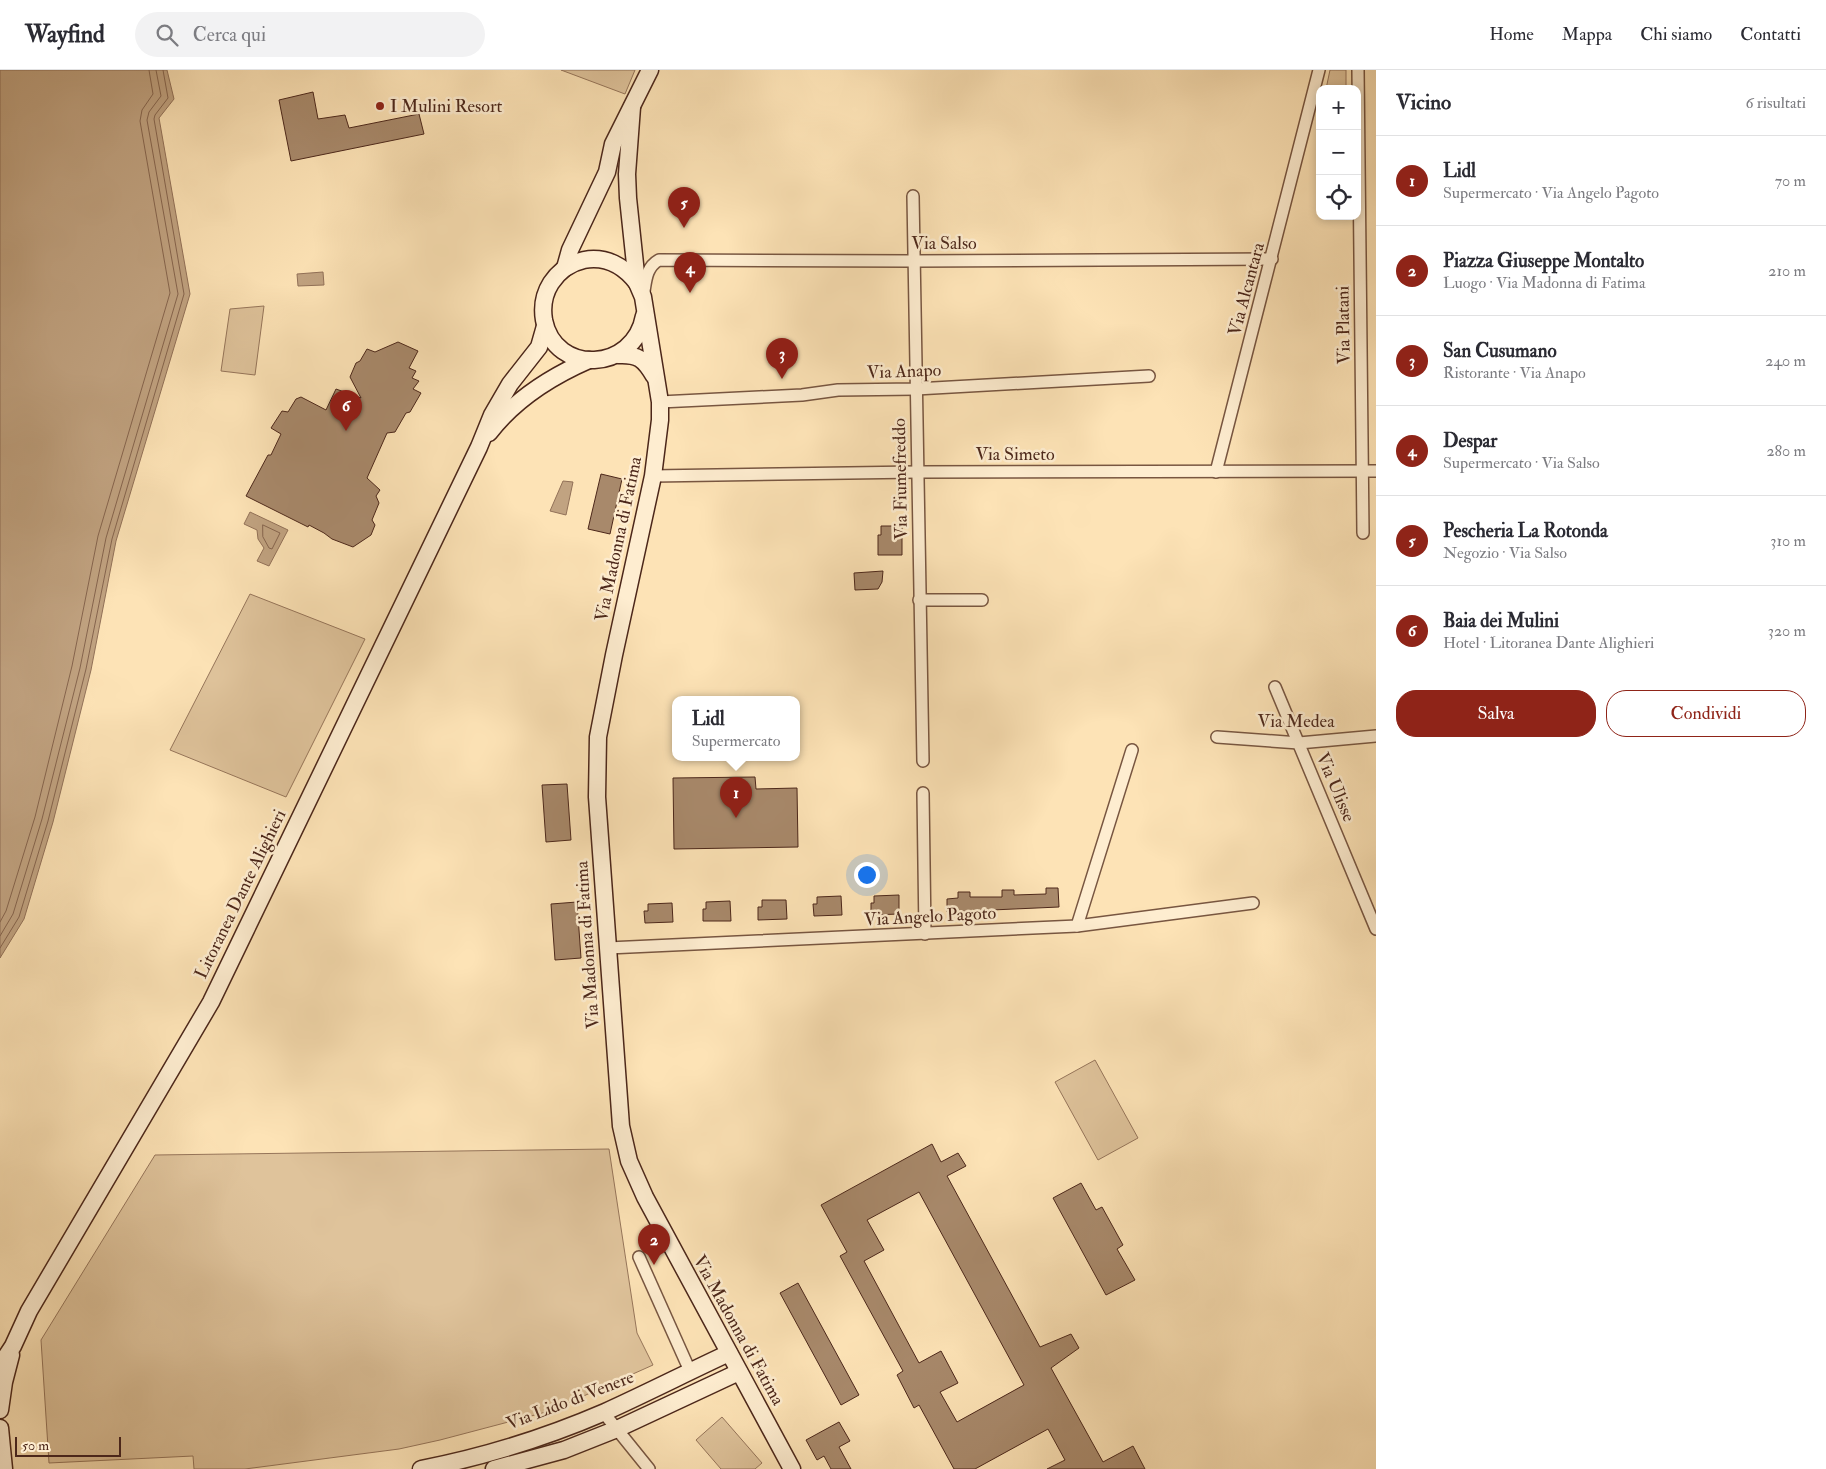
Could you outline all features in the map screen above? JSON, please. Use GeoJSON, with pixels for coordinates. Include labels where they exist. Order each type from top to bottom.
{"type":"FeatureCollection","features":[{"type":"Feature","properties":{"kind":"main road"},"geometry":{"type":"LineString","coordinates":[[565,268],[570,250],[607,172],[614,144],[650,70]]}},
{"type":"Feature","properties":{"kind":"main road","name":"Via Madonna di Fatima"},"geometry":{"type":"LineString","coordinates":[[632,107],[627,174],[628,198],[642,297],[660,402],[660,420],[654,476],[614,655],[598,737],[597,797],[621,1126],[629,1161],[645,1197],[792,1469]]}},
{"type":"Feature","properties":{"kind":"main road"},"geometry":{"type":"LineString","coordinates":[[584,260],[604,260],[617,264],[629,272],[642,297],[642,325],[637,337],[629,347],[618,354],[599,360],[575,357],[562,350],[552,339],[545,326],[544,300],[552,282],[565,268],[584,260]]}},
{"type":"Feature","properties":{"kind":"main road"},"geometry":{"type":"LineString","coordinates":[[479,447],[492,414],[510,384],[539,347],[545,326]]}},
{"type":"Feature","properties":{"kind":"main road"},"geometry":{"type":"LineString","coordinates":[[618,354],[632,354],[643,360],[657,382]]}},
{"type":"Feature","properties":{"kind":"main road"},"geometry":{"type":"LineString","coordinates":[[479,447],[496,424],[516,404],[539,386],[563,371],[589,360]]}},
{"type":"Feature","properties":{"kind":"main road","name":"Litoranea Dante Alighieri"},"geometry":{"type":"LineString","coordinates":[[13,1346],[29,1311],[211,1002],[479,447]]}},
{"type":"Feature","properties":{"kind":"main road"},"geometry":{"type":"LineString","coordinates":[[0,1366],[13,1346]]}},
{"type":"Feature","properties":{"kind":"main road"},"geometry":{"type":"LineString","coordinates":[[0,1410],[4,1382],[13,1346]]}},
{"type":"Feature","properties":{"kind":"main road","name":"Via Lido di Venere"},"geometry":{"type":"LineString","coordinates":[[421,1469],[491,1451],[557,1431],[603,1412],[729,1353]]}},
{"type":"Feature","properties":{"kind":"main road"},"geometry":{"type":"LineString","coordinates":[[494,1469],[564,1450],[617,1429],[739,1372]]}},
{"type":"Feature","properties":{"kind":"main road"},"geometry":{"type":"LineString","coordinates":[[0,1428],[3,1465]]}},
{"type":"Feature","properties":{"kind":"street","name":"Via Alcantara"},"geometry":{"type":"LineString","coordinates":[[1216,472],[1319,70]]}},
{"type":"Feature","properties":{"kind":"street","name":"Via Platani"},"geometry":{"type":"LineString","coordinates":[[1358,70],[1363,533]]}},
{"type":"Feature","properties":{"kind":"street","name":"Via Fiumefreddo"},"geometry":{"type":"LineString","coordinates":[[912,196],[923,761]]}},
{"type":"Feature","properties":{"kind":"street","name":"Via Salso"},"geometry":{"type":"LineString","coordinates":[[642,297],[646,276],[652,264],[660,260],[1272,259]]}},
{"type":"Feature","properties":{"kind":"street","name":"Via Anapo"},"geometry":{"type":"LineString","coordinates":[[660,402],[802,395],[838,390],[916,389],[1149,376]]}},
{"type":"Feature","properties":{"kind":"street","name":"Via Simeto"},"geometry":{"type":"LineString","coordinates":[[654,476],[917,472],[1376,471]]}},
{"type":"Feature","properties":{"kind":"street"},"geometry":{"type":"LineString","coordinates":[[919,600],[982,600]]}},
{"type":"Feature","properties":{"kind":"street","name":"Via Ulisse"},"geometry":{"type":"LineString","coordinates":[[1275,687],[1376,929]]}},
{"type":"Feature","properties":{"kind":"street","name":"Via Medea"},"geometry":{"type":"LineString","coordinates":[[1217,737],[1299,743],[1376,736]]}},
{"type":"Feature","properties":{"kind":"street"},"geometry":{"type":"LineString","coordinates":[[1077,926],[1132,750]]}},
{"type":"Feature","properties":{"kind":"street"},"geometry":{"type":"LineString","coordinates":[[923,794],[925,934]]}},
{"type":"Feature","properties":{"kind":"street","name":"Via Angelo Pagoto"},"geometry":{"type":"LineString","coordinates":[[608,948],[1077,926],[1253,903]]}},
{"type":"Feature","properties":{"kind":"street"},"geometry":{"type":"LineString","coordinates":[[639,1257],[690,1371]]}},
{"type":"Feature","properties":{"kind":"street"},"geometry":{"type":"LineString","coordinates":[[603,1412],[649,1469]]}},
{"type":"Feature","properties":{"kind":"shaded area"},"geometry":{"type":"Polygon","coordinates":[[[561,70],[635,70],[625,94],[561,70]]]}},
{"type":"Feature","properties":{"kind":"shaded area"},"geometry":{"type":"Polygon","coordinates":[[[1330,70],[1346,70],[1346,85],[1327,85],[1330,70]]]}},
{"type":"Feature","properties":{"kind":"shaded area"},"geometry":{"type":"Polygon","coordinates":[[[264,306],[255,375],[221,371],[230,309],[264,306]]]}},
{"type":"Feature","properties":{"kind":"shaded area"},"geometry":{"type":"Polygon","coordinates":[[[250,594],[365,639],[286,797],[170,750],[250,594]]]}},
{"type":"Feature","properties":{"kind":"shaded area"},"geometry":{"type":"Polygon","coordinates":[[[1095,1060],[1138,1138],[1098,1160],[1055,1082],[1095,1060]]]}},
{"type":"Feature","properties":{"kind":"shaded area"},"geometry":{"type":"Polygon","coordinates":[[[609,1149],[637,1333],[653,1365],[550,1411],[399,1449],[245,1469],[194,1469],[193,1456],[49,1463],[41,1340],[155,1155],[609,1149]]]}},
{"type":"Feature","properties":{"kind":"shaded area"},"geometry":{"type":"Polygon","coordinates":[[[722,1417],[762,1463],[755,1469],[721,1469],[696,1440],[722,1417]]]}},
{"type":"Feature","properties":{"kind":"water"},"geometry":{"type":"Polygon","coordinates":[[[0,70],[167,70],[174,99],[159,118],[190,294],[116,541],[91,670],[53,822],[24,919],[0,958],[0,70]]]}},
{"type":"Feature","properties":{"kind":"water"},"geometry":{"type":"Polygon","coordinates":[[[323,272],[324,285],[298,286],[297,274],[323,272]]]}},
{"type":"Feature","properties":{"kind":"water"},"geometry":{"type":"Polygon","coordinates":[[[563,481],[573,482],[566,515],[550,511],[563,481]]]}},
{"type":"Feature","properties":{"kind":"water"},"geometry":{"type":"Polygon","coordinates":[[[250,512],[288,530],[269,566],[257,561],[264,548],[258,539],[257,530],[244,524],[250,512]]]}},
{"type":"Feature","properties":{"kind":"building"},"geometry":{"type":"Polygon","coordinates":[[[313,92],[318,119],[345,115],[349,128],[419,114],[424,134],[291,161],[279,100],[313,92]]]}},
{"type":"Feature","properties":{"kind":"building"},"geometry":{"type":"Polygon","coordinates":[[[398,342],[418,351],[409,368],[416,371],[412,378],[419,381],[413,389],[421,393],[395,432],[387,433],[367,478],[380,490],[376,496],[379,503],[372,520],[375,525],[371,535],[353,547],[332,539],[309,525],[308,527],[246,496],[268,455],[271,455],[281,434],[271,428],[282,411],[288,412],[296,399],[301,397],[326,410],[336,389],[361,398],[350,377],[356,363],[360,361],[367,349],[375,352],[398,342]]]}},
{"type":"Feature","properties":{"kind":"building"},"geometry":{"type":"Polygon","coordinates":[[[601,474],[622,479],[610,534],[588,529],[601,474]]]}},
{"type":"Feature","properties":{"kind":"building"},"geometry":{"type":"Polygon","coordinates":[[[881,526],[902,526],[902,555],[878,555],[878,535],[881,535],[881,526]]]}},
{"type":"Feature","properties":{"kind":"building"},"geometry":{"type":"Polygon","coordinates":[[[883,571],[882,582],[878,589],[855,590],[854,573],[883,571]]]}},
{"type":"Feature","properties":{"kind":"building"},"geometry":{"type":"Polygon","coordinates":[[[755,777],[756,789],[797,788],[798,847],[674,849],[673,778],[755,777]]]}},
{"type":"Feature","properties":{"kind":"building"},"geometry":{"type":"Polygon","coordinates":[[[567,784],[571,840],[546,842],[542,785],[567,784]]]}},
{"type":"Feature","properties":{"kind":"building"},"geometry":{"type":"Polygon","coordinates":[[[1046,888],[1058,888],[1059,907],[947,912],[947,899],[958,898],[958,892],[970,892],[970,897],[1002,897],[1002,890],[1014,890],[1014,895],[1046,894],[1046,888]]]}},
{"type":"Feature","properties":{"kind":"building"},"geometry":{"type":"Polygon","coordinates":[[[899,895],[899,914],[871,915],[871,903],[874,903],[874,896],[899,895]]]}},
{"type":"Feature","properties":{"kind":"building"},"geometry":{"type":"Polygon","coordinates":[[[841,896],[842,915],[814,916],[813,904],[817,904],[817,897],[841,896]]]}},
{"type":"Feature","properties":{"kind":"building"},"geometry":{"type":"Polygon","coordinates":[[[762,900],[786,900],[787,919],[758,920],[758,907],[762,907],[762,900]]]}},
{"type":"Feature","properties":{"kind":"building"},"geometry":{"type":"Polygon","coordinates":[[[730,901],[731,921],[703,921],[703,909],[706,909],[706,902],[730,901]]]}},
{"type":"Feature","properties":{"kind":"building"},"geometry":{"type":"Polygon","coordinates":[[[577,902],[581,958],[555,960],[551,904],[577,902]]]}},
{"type":"Feature","properties":{"kind":"building"},"geometry":{"type":"Polygon","coordinates":[[[672,903],[673,922],[645,923],[644,911],[648,911],[648,904],[672,903]]]}},
{"type":"Feature","properties":{"kind":"building"},"geometry":{"type":"Polygon","coordinates":[[[932,1144],[941,1162],[958,1153],[966,1166],[947,1176],[1040,1347],[1071,1334],[1079,1348],[1051,1368],[1103,1462],[1133,1446],[1145,1469],[1047,1469],[1065,1460],[1048,1429],[975,1469],[954,1469],[919,1405],[914,1408],[897,1375],[903,1371],[840,1256],[847,1252],[821,1205],[932,1144]],[[919,1192],[867,1220],[884,1250],[864,1261],[919,1363],[941,1351],[958,1383],[940,1392],[957,1422],[1024,1385],[919,1192]]]}},
{"type":"Feature","properties":{"kind":"building"},"geometry":{"type":"Polygon","coordinates":[[[1081,1183],[1096,1210],[1102,1207],[1123,1245],[1117,1249],[1135,1280],[1106,1295],[1053,1198],[1081,1183]]]}},
{"type":"Feature","properties":{"kind":"building"},"geometry":{"type":"Polygon","coordinates":[[[798,1283],[859,1395],[841,1405],[780,1293],[798,1283]]]}},
{"type":"Feature","properties":{"kind":"building"},"geometry":{"type":"Polygon","coordinates":[[[839,1422],[850,1441],[839,1447],[851,1469],[831,1469],[824,1456],[817,1460],[806,1440],[839,1422]]]}},
{"type":"Feature","properties":{"kind":"place","name":"I Mulini Resort"},"geometry":{"type":"Point","coordinates":[380,106]}},
{"type":"Feature","properties":{"kind":"place","name":"Pescheria La Rotonda"},"geometry":{"type":"Point","coordinates":[684,228]}},
{"type":"Feature","properties":{"kind":"place","name":"Despar"},"geometry":{"type":"Point","coordinates":[690,293]}},
{"type":"Feature","properties":{"kind":"place","name":"San Cusumano"},"geometry":{"type":"Point","coordinates":[782,379]}},
{"type":"Feature","properties":{"kind":"place","name":"Baia dei Mulini"},"geometry":{"type":"Point","coordinates":[346,431]}},
{"type":"Feature","properties":{"kind":"place","name":"Lidl"},"geometry":{"type":"Point","coordinates":[736,818]}},
{"type":"Feature","properties":{"kind":"place","name":"Piazza Giuseppe Montalto"},"geometry":{"type":"Point","coordinates":[654,1265]}}]}
